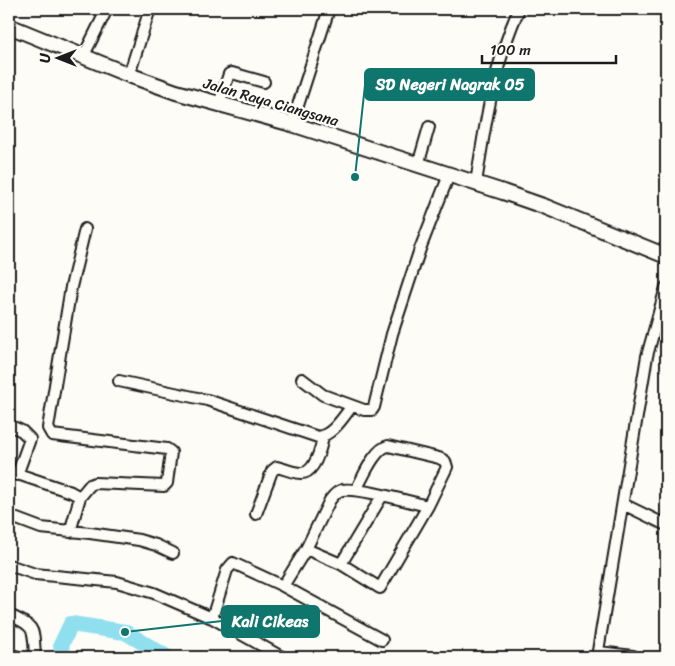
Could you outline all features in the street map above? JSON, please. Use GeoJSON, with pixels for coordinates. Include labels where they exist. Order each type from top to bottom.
{"type":"FeatureCollection","features":[{"type":"Feature","properties":{"kind":"main road","name":"Jalan Raya Ciangsana"},"geometry":{"type":"LineString","coordinates":[[9,26],[83,57],[176,92],[292,124],[476,183],[546,207],[666,255]]}},
{"type":"Feature","properties":{"kind":"street"},"geometry":{"type":"LineString","coordinates":[[83,57],[107,9]]}},
{"type":"Feature","properties":{"kind":"street"},"geometry":{"type":"LineString","coordinates":[[292,124],[328,9]]}},
{"type":"Feature","properties":{"kind":"street"},"geometry":{"type":"LineString","coordinates":[[476,183],[496,73],[519,9]]}},
{"type":"Feature","properties":{"kind":"street"},"geometry":{"type":"LineString","coordinates":[[129,75],[149,12]]}},
{"type":"Feature","properties":{"kind":"street"},"geometry":{"type":"LineString","coordinates":[[220,104],[229,74],[232,73],[264,82]]}},
{"type":"Feature","properties":{"kind":"street"},"geometry":{"type":"LineString","coordinates":[[418,165],[429,127]]}},
{"type":"Feature","properties":{"kind":"street"},"geometry":{"type":"LineString","coordinates":[[302,379],[323,396],[369,410],[374,407],[397,318],[420,249],[449,175]]}},
{"type":"Feature","properties":{"kind":"street"},"geometry":{"type":"LineString","coordinates":[[70,532],[80,497],[90,484],[164,486],[167,483],[171,452],[167,449],[52,435],[49,432],[48,428],[71,287],[85,229]]}},
{"type":"Feature","properties":{"kind":"street"},"geometry":{"type":"LineString","coordinates":[[633,656],[598,654],[647,356],[666,287]]}},
{"type":"Feature","properties":{"kind":"street"},"geometry":{"type":"LineString","coordinates":[[119,381],[195,397],[318,438],[328,434],[352,406]]}},
{"type":"Feature","properties":{"kind":"street"},"geometry":{"type":"LineString","coordinates":[[9,425],[22,431],[30,439],[13,473],[71,492],[80,497]]}},
{"type":"Feature","properties":{"kind":"street"},"geometry":{"type":"LineString","coordinates":[[256,514],[272,470],[277,467],[301,474],[306,472],[318,459],[323,437]]}},
{"type":"Feature","properties":{"kind":"street"},"geometry":{"type":"LineString","coordinates":[[306,549],[341,564],[380,588],[428,506],[447,467],[445,461],[439,458],[388,446],[380,449],[356,490]]}},
{"type":"Feature","properties":{"kind":"street"},"geometry":{"type":"LineString","coordinates":[[282,586],[306,549],[330,500],[341,490],[356,490],[428,506]]}},
{"type":"Feature","properties":{"kind":"street"},"geometry":{"type":"LineString","coordinates":[[341,564],[382,496]]}},
{"type":"Feature","properties":{"kind":"street"},"geometry":{"type":"LineString","coordinates":[[623,504],[666,525]]}},
{"type":"Feature","properties":{"kind":"street"},"geometry":{"type":"LineString","coordinates":[[9,516],[41,528],[139,540],[173,552]]}},
{"type":"Feature","properties":{"kind":"street"},"geometry":{"type":"LineString","coordinates":[[212,618],[227,570],[233,563],[282,586],[382,640]]}},
{"type":"Feature","properties":{"kind":"street"},"geometry":{"type":"LineString","coordinates":[[9,565],[35,574],[118,582],[154,593],[212,618],[282,657]]}},
{"type":"Feature","properties":{"kind":"street"},"geometry":{"type":"LineString","coordinates":[[9,615],[28,624],[33,631],[35,657]]}},
{"type":"Feature","properties":{"kind":"street"},"geometry":{"type":"LineString","coordinates":[[9,654],[18,657]]}},
{"type":"Feature","properties":{"kind":"waterway"},"geometry":{"type":"LineString","coordinates":[[63,657],[61,645],[71,624],[125,632],[167,657]]}},
{"type":"Feature","properties":{"kind":"place","name":"SD Negeri Nagrak 05"},"geometry":{"type":"Point","coordinates":[355,177]}},
{"type":"Feature","properties":{"kind":"place","name":"Kali Cikeas"},"geometry":{"type":"Point","coordinates":[125,632]}}]}
